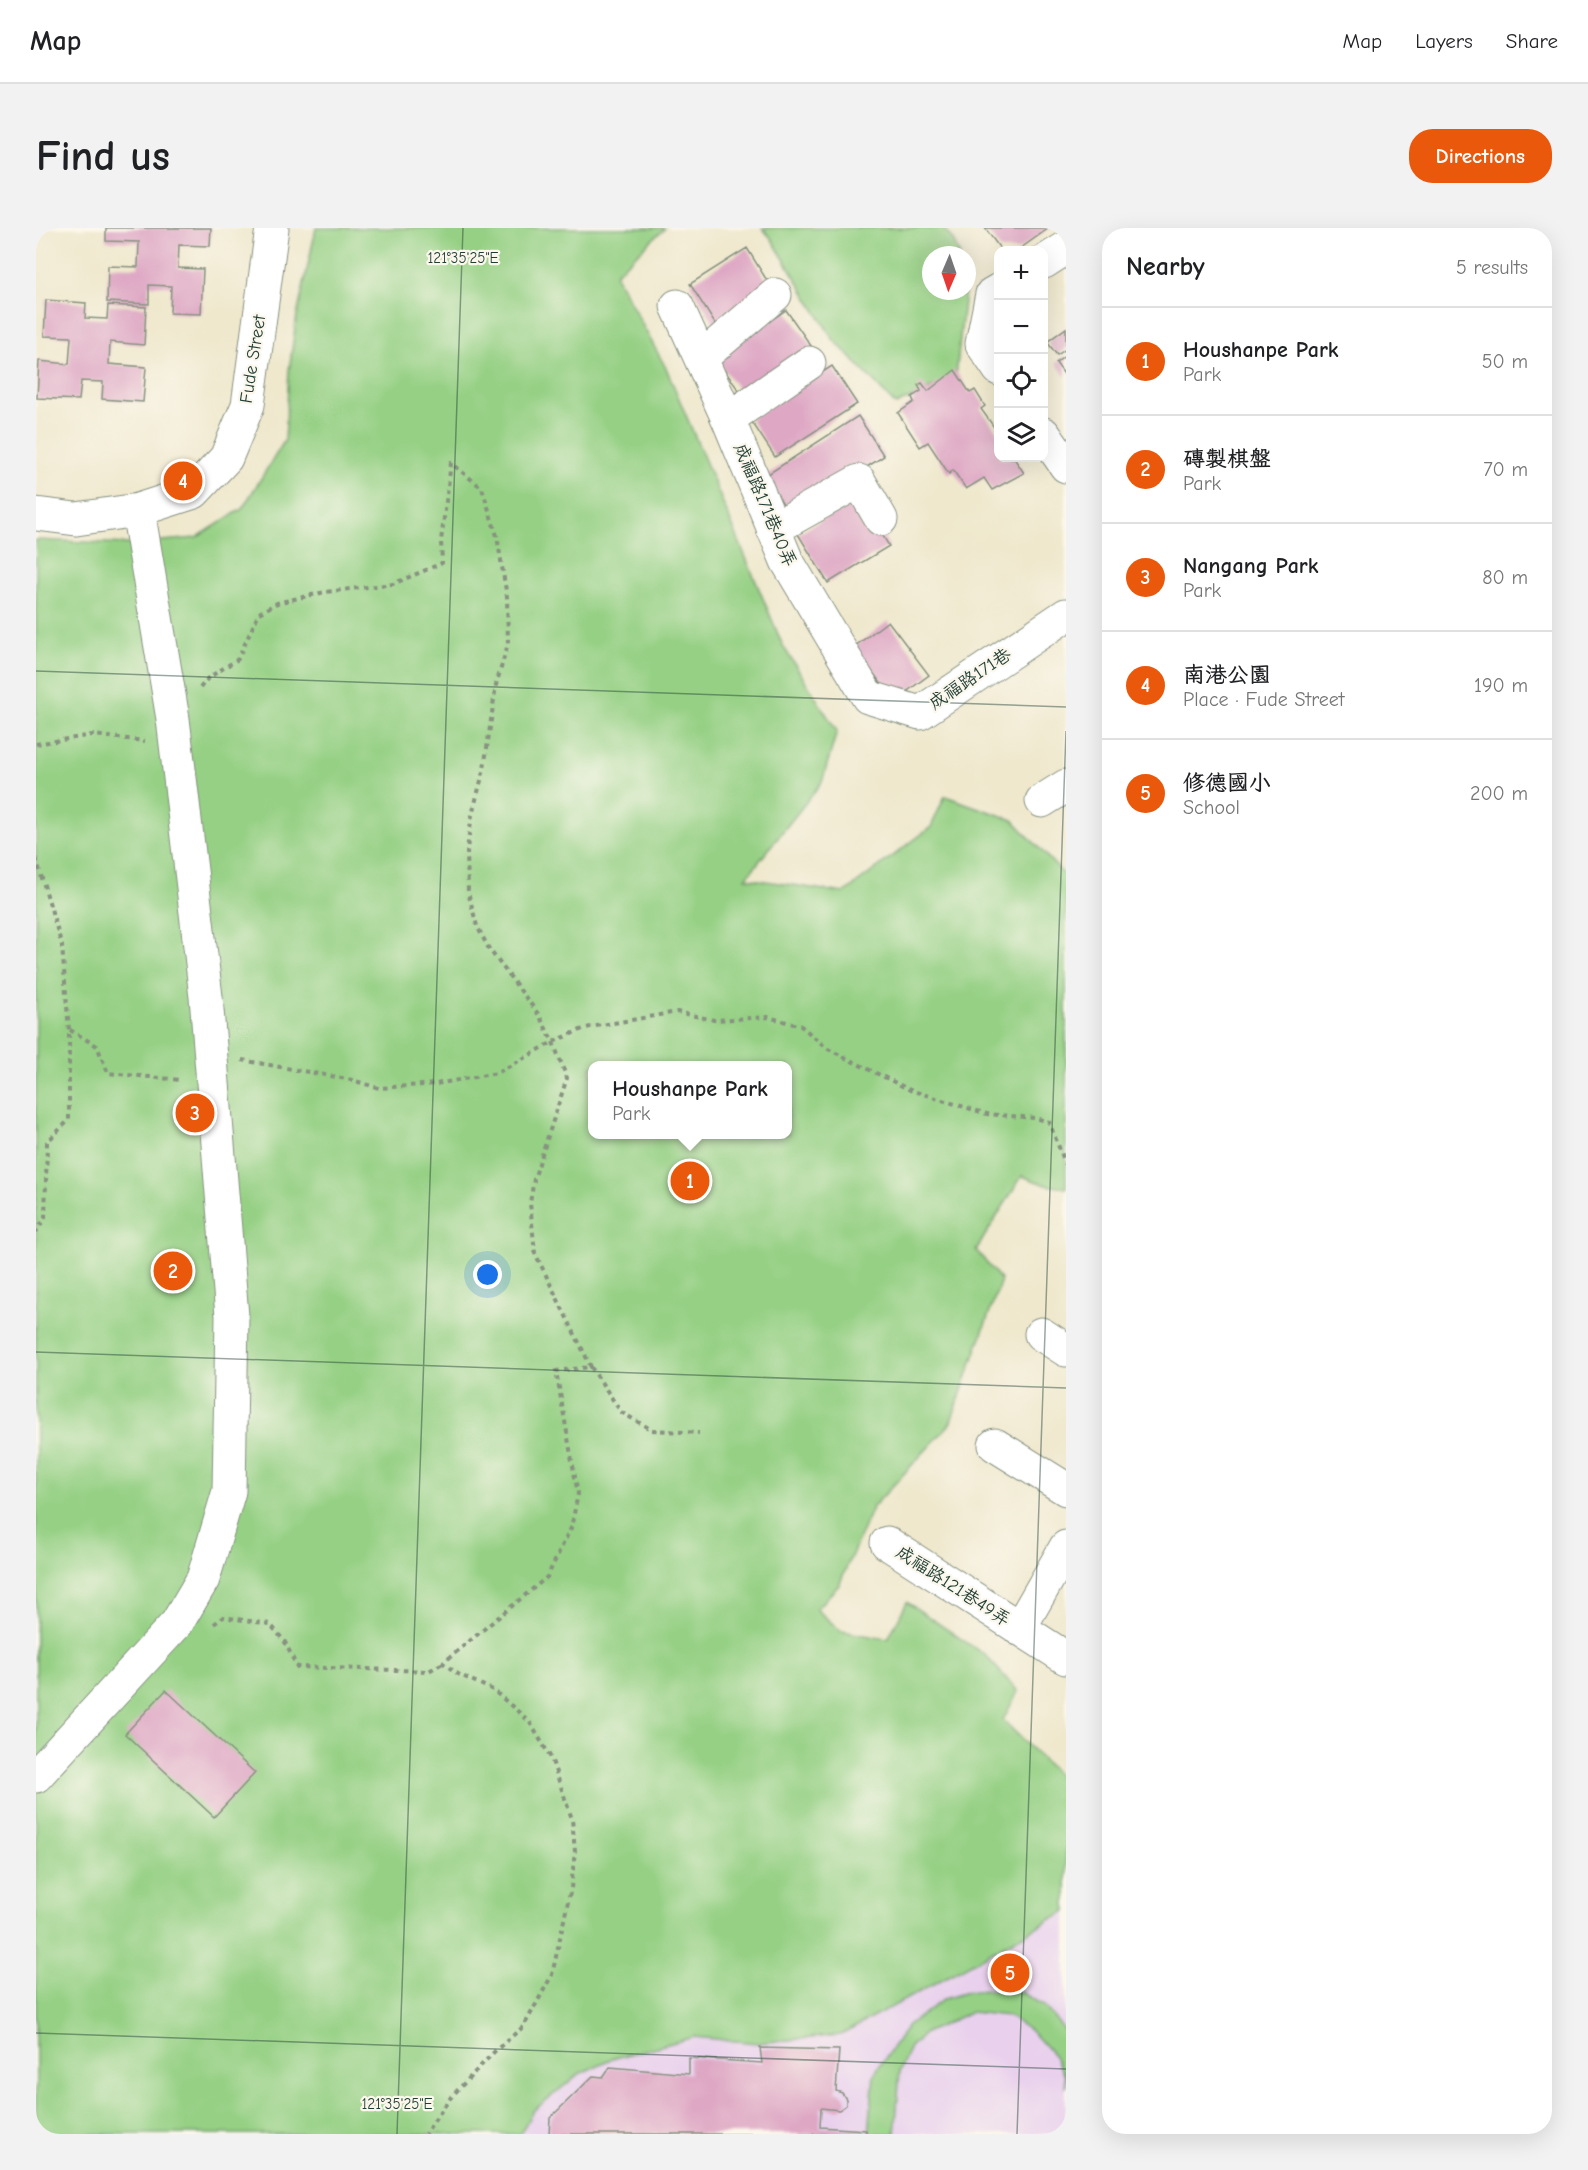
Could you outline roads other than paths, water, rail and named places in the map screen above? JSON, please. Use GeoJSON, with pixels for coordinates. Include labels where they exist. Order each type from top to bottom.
{"type":"FeatureCollection","features":[{"type":"Feature","properties":{"kind":"street","name":"Fude Street"},"geometry":{"type":"LineString","coordinates":[[36,514],[75,519],[138,510],[194,492],[226,458],[248,405],[272,228]]}},
{"type":"Feature","properties":{"kind":"street"},"geometry":{"type":"LineString","coordinates":[[1048,259],[1066,248]]}},
{"type":"Feature","properties":{"kind":"street"},"geometry":{"type":"LineString","coordinates":[[701,358],[775,295]]}},
{"type":"Feature","properties":{"kind":"street"},"geometry":{"type":"LineString","coordinates":[[994,296],[982,344],[994,362]]}},
{"type":"Feature","properties":{"kind":"street","name":"成福路171巷40弄"},"geometry":{"type":"LineString","coordinates":[[677,306],[728,419],[787,561],[868,697]]}},
{"type":"Feature","properties":{"kind":"street"},"geometry":{"type":"LineString","coordinates":[[728,419],[809,363]]}},
{"type":"Feature","properties":{"kind":"street"},"geometry":{"type":"LineString","coordinates":[[1048,440],[1066,466]]}},
{"type":"Feature","properties":{"kind":"street"},"geometry":{"type":"LineString","coordinates":[[773,529],[859,481],[881,519]]}},
{"type":"Feature","properties":{"kind":"street"},"geometry":{"type":"LineString","coordinates":[[36,1776],[177,1623],[203,1579],[229,1491],[232,1317],[208,1024],[176,744],[138,510]]}},
{"type":"Feature","properties":{"kind":"street","name":"成福路171巷"},"geometry":{"type":"LineString","coordinates":[[868,697],[920,713],[1066,615]]}},
{"type":"Feature","properties":{"kind":"street"},"geometry":{"type":"LineString","coordinates":[[996,1445],[1066,1489]]}},
{"type":"Feature","properties":{"kind":"street","name":"成福路121巷49弄"},"geometry":{"type":"LineString","coordinates":[[887,1543],[1066,1658]]}},
{"type":"Feature","properties":{"kind":"street"},"geometry":{"type":"LineString","coordinates":[[1019,1629],[1066,1547]]}},
{"type":"Feature","properties":{"kind":"place","name":"南港公園"},"geometry":{"type":"Point","coordinates":[183,481]}},
{"type":"Feature","properties":{"kind":"place","name":"Nangang Park"},"geometry":{"type":"Point","coordinates":[195,1113]}},
{"type":"Feature","properties":{"kind":"place","name":"Houshanpe Park"},"geometry":{"type":"Point","coordinates":[690,1181]}},
{"type":"Feature","properties":{"kind":"place","name":"磚製棋盤"},"geometry":{"type":"Point","coordinates":[173,1271]}},
{"type":"Feature","properties":{"kind":"place","name":"修德國小"},"geometry":{"type":"Point","coordinates":[1010,1973]}}]}
